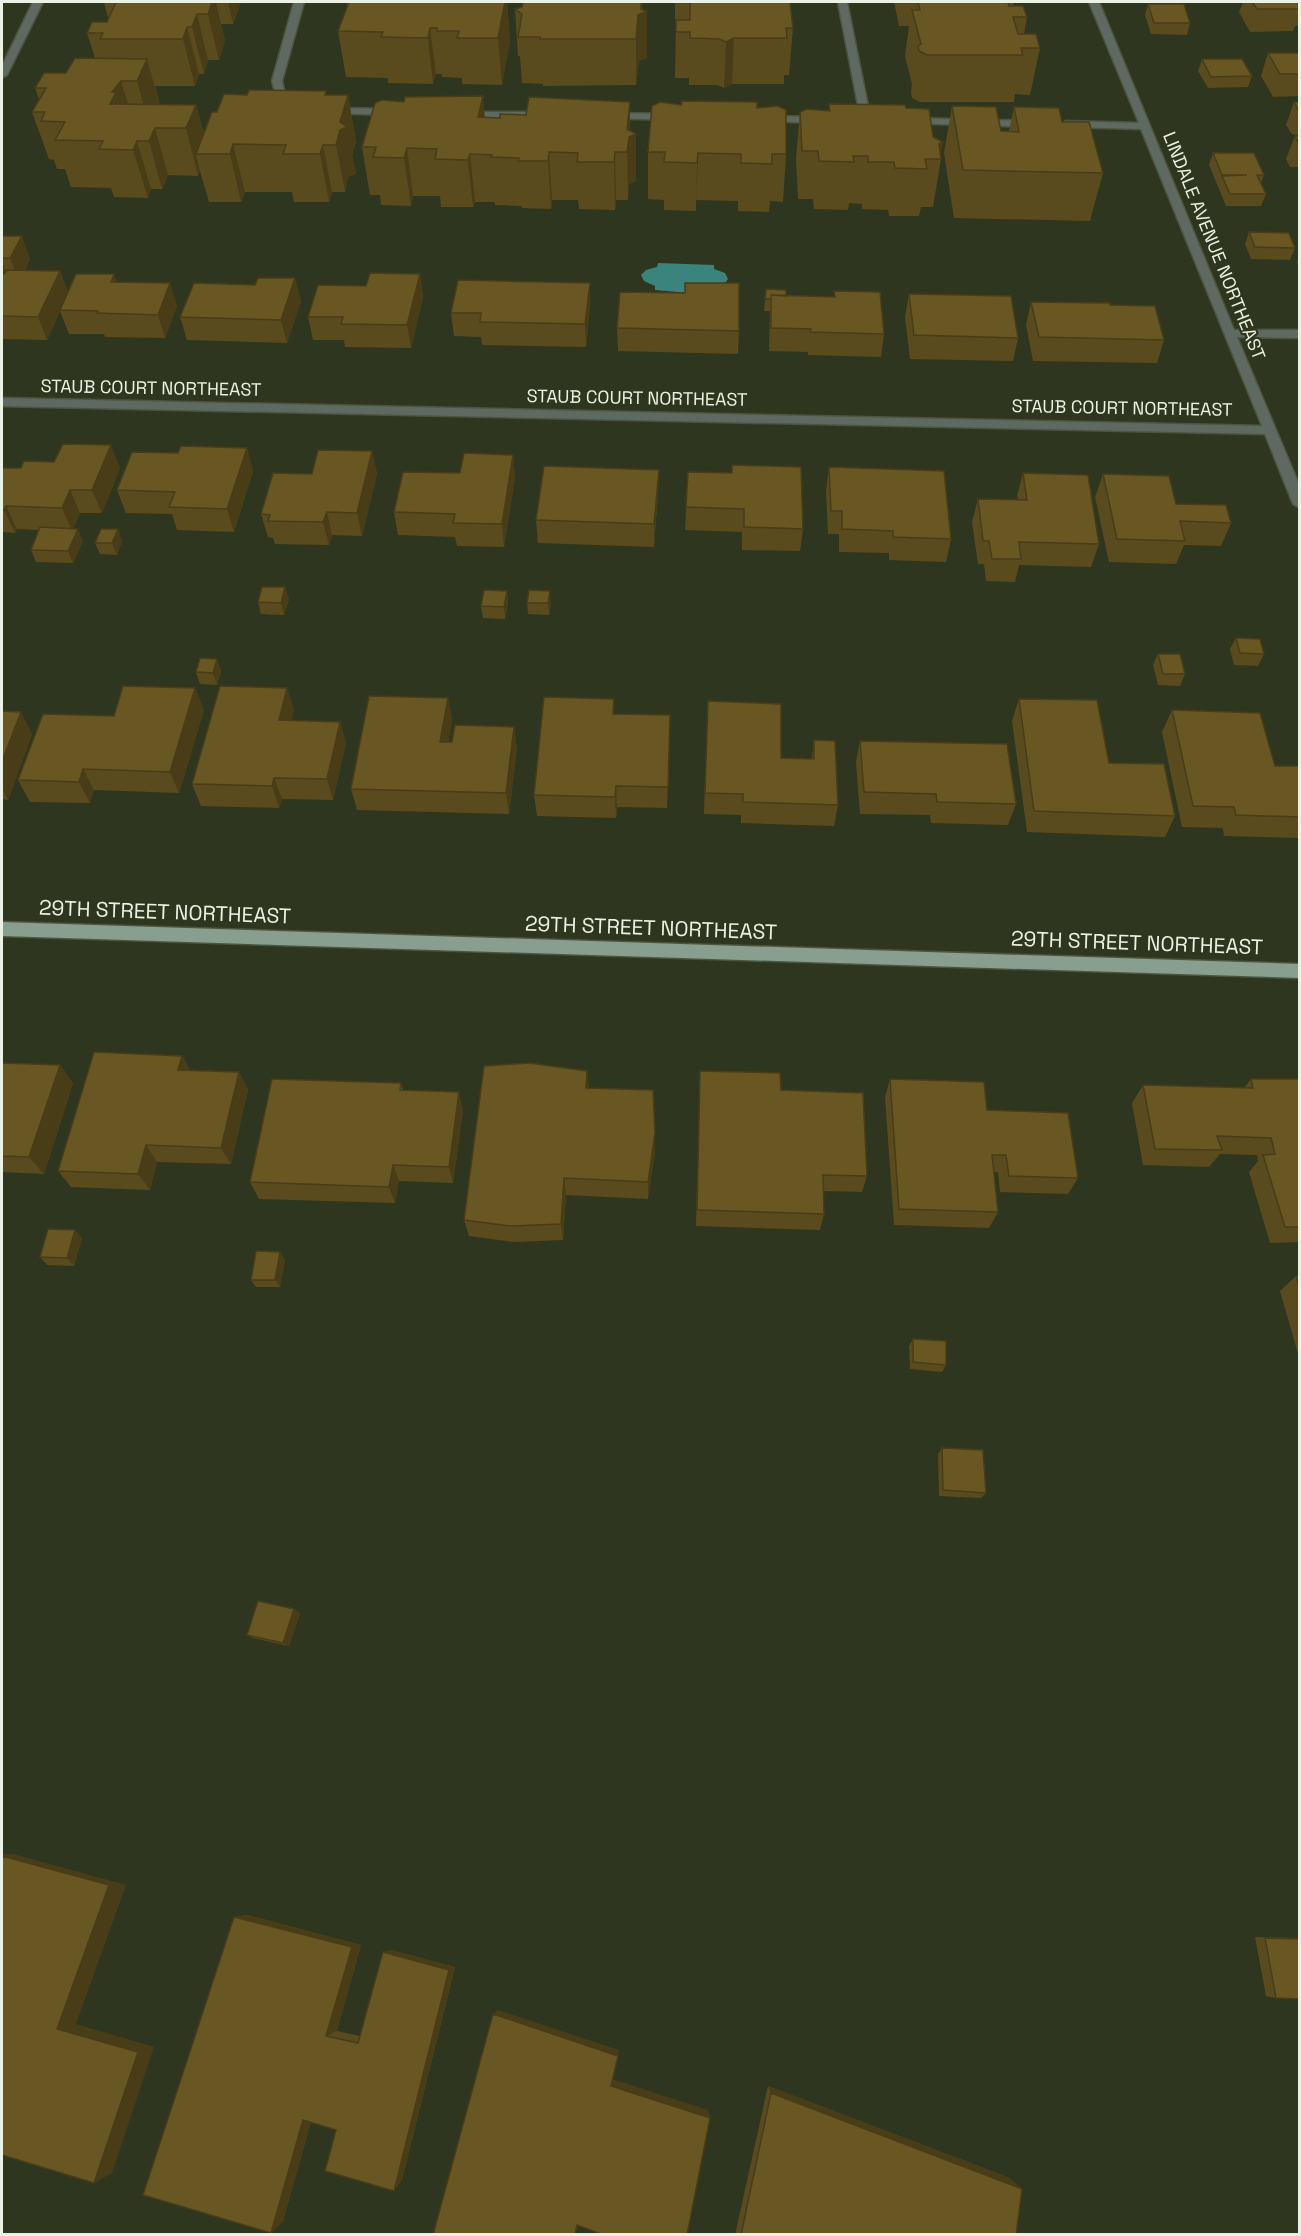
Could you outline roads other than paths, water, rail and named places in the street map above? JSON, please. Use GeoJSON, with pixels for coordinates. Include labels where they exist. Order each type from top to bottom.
{"type":"FeatureCollection","features":[{"type":"Feature","properties":{"kind":"main road","name":"29TH STREET NORTHEAST"},"geometry":{"type":"LineString","coordinates":[[2,929],[1299,971]]}},
{"type":"Feature","properties":{"kind":"street"},"geometry":{"type":"LineString","coordinates":[[2,75],[38,2]]}},
{"type":"Feature","properties":{"kind":"street"},"geometry":{"type":"LineString","coordinates":[[299,2],[276,81],[279,94],[293,105],[314,110],[413,113]]}},
{"type":"Feature","properties":{"kind":"street"},"geometry":{"type":"LineString","coordinates":[[842,2],[867,121]]}},
{"type":"Feature","properties":{"kind":"street","name":"LINDALE AVENUE NORTHEAST"},"geometry":{"type":"LineString","coordinates":[[1094,2],[1271,430],[1299,504]]}},
{"type":"Feature","properties":{"kind":"street"},"geometry":{"type":"LineString","coordinates":[[449,113],[556,115]]}},
{"type":"Feature","properties":{"kind":"street"},"geometry":{"type":"LineString","coordinates":[[592,116],[688,117]]}},
{"type":"Feature","properties":{"kind":"street"},"geometry":{"type":"LineString","coordinates":[[747,118],[831,120]]}},
{"type":"Feature","properties":{"kind":"street"},"geometry":{"type":"LineString","coordinates":[[855,120],[878,121]]}},
{"type":"Feature","properties":{"kind":"street"},"geometry":{"type":"LineString","coordinates":[[901,121],[1145,126]]}},
{"type":"Feature","properties":{"kind":"street"},"geometry":{"type":"LineString","coordinates":[[1230,333],[1299,334]]}},
{"type":"Feature","properties":{"kind":"street","name":"STAUB COURT NORTHEAST"},"geometry":{"type":"LineString","coordinates":[[2,402],[1271,430]]}},
{"type":"Feature","properties":{"kind":"water"},"geometry":{"type":"Polygon","coordinates":[[[658,263],[714,265],[714,269],[725,273],[728,279],[722,286],[705,292],[655,290],[655,286],[644,281],[641,275],[646,270],[657,267],[658,263]]]}}]}
